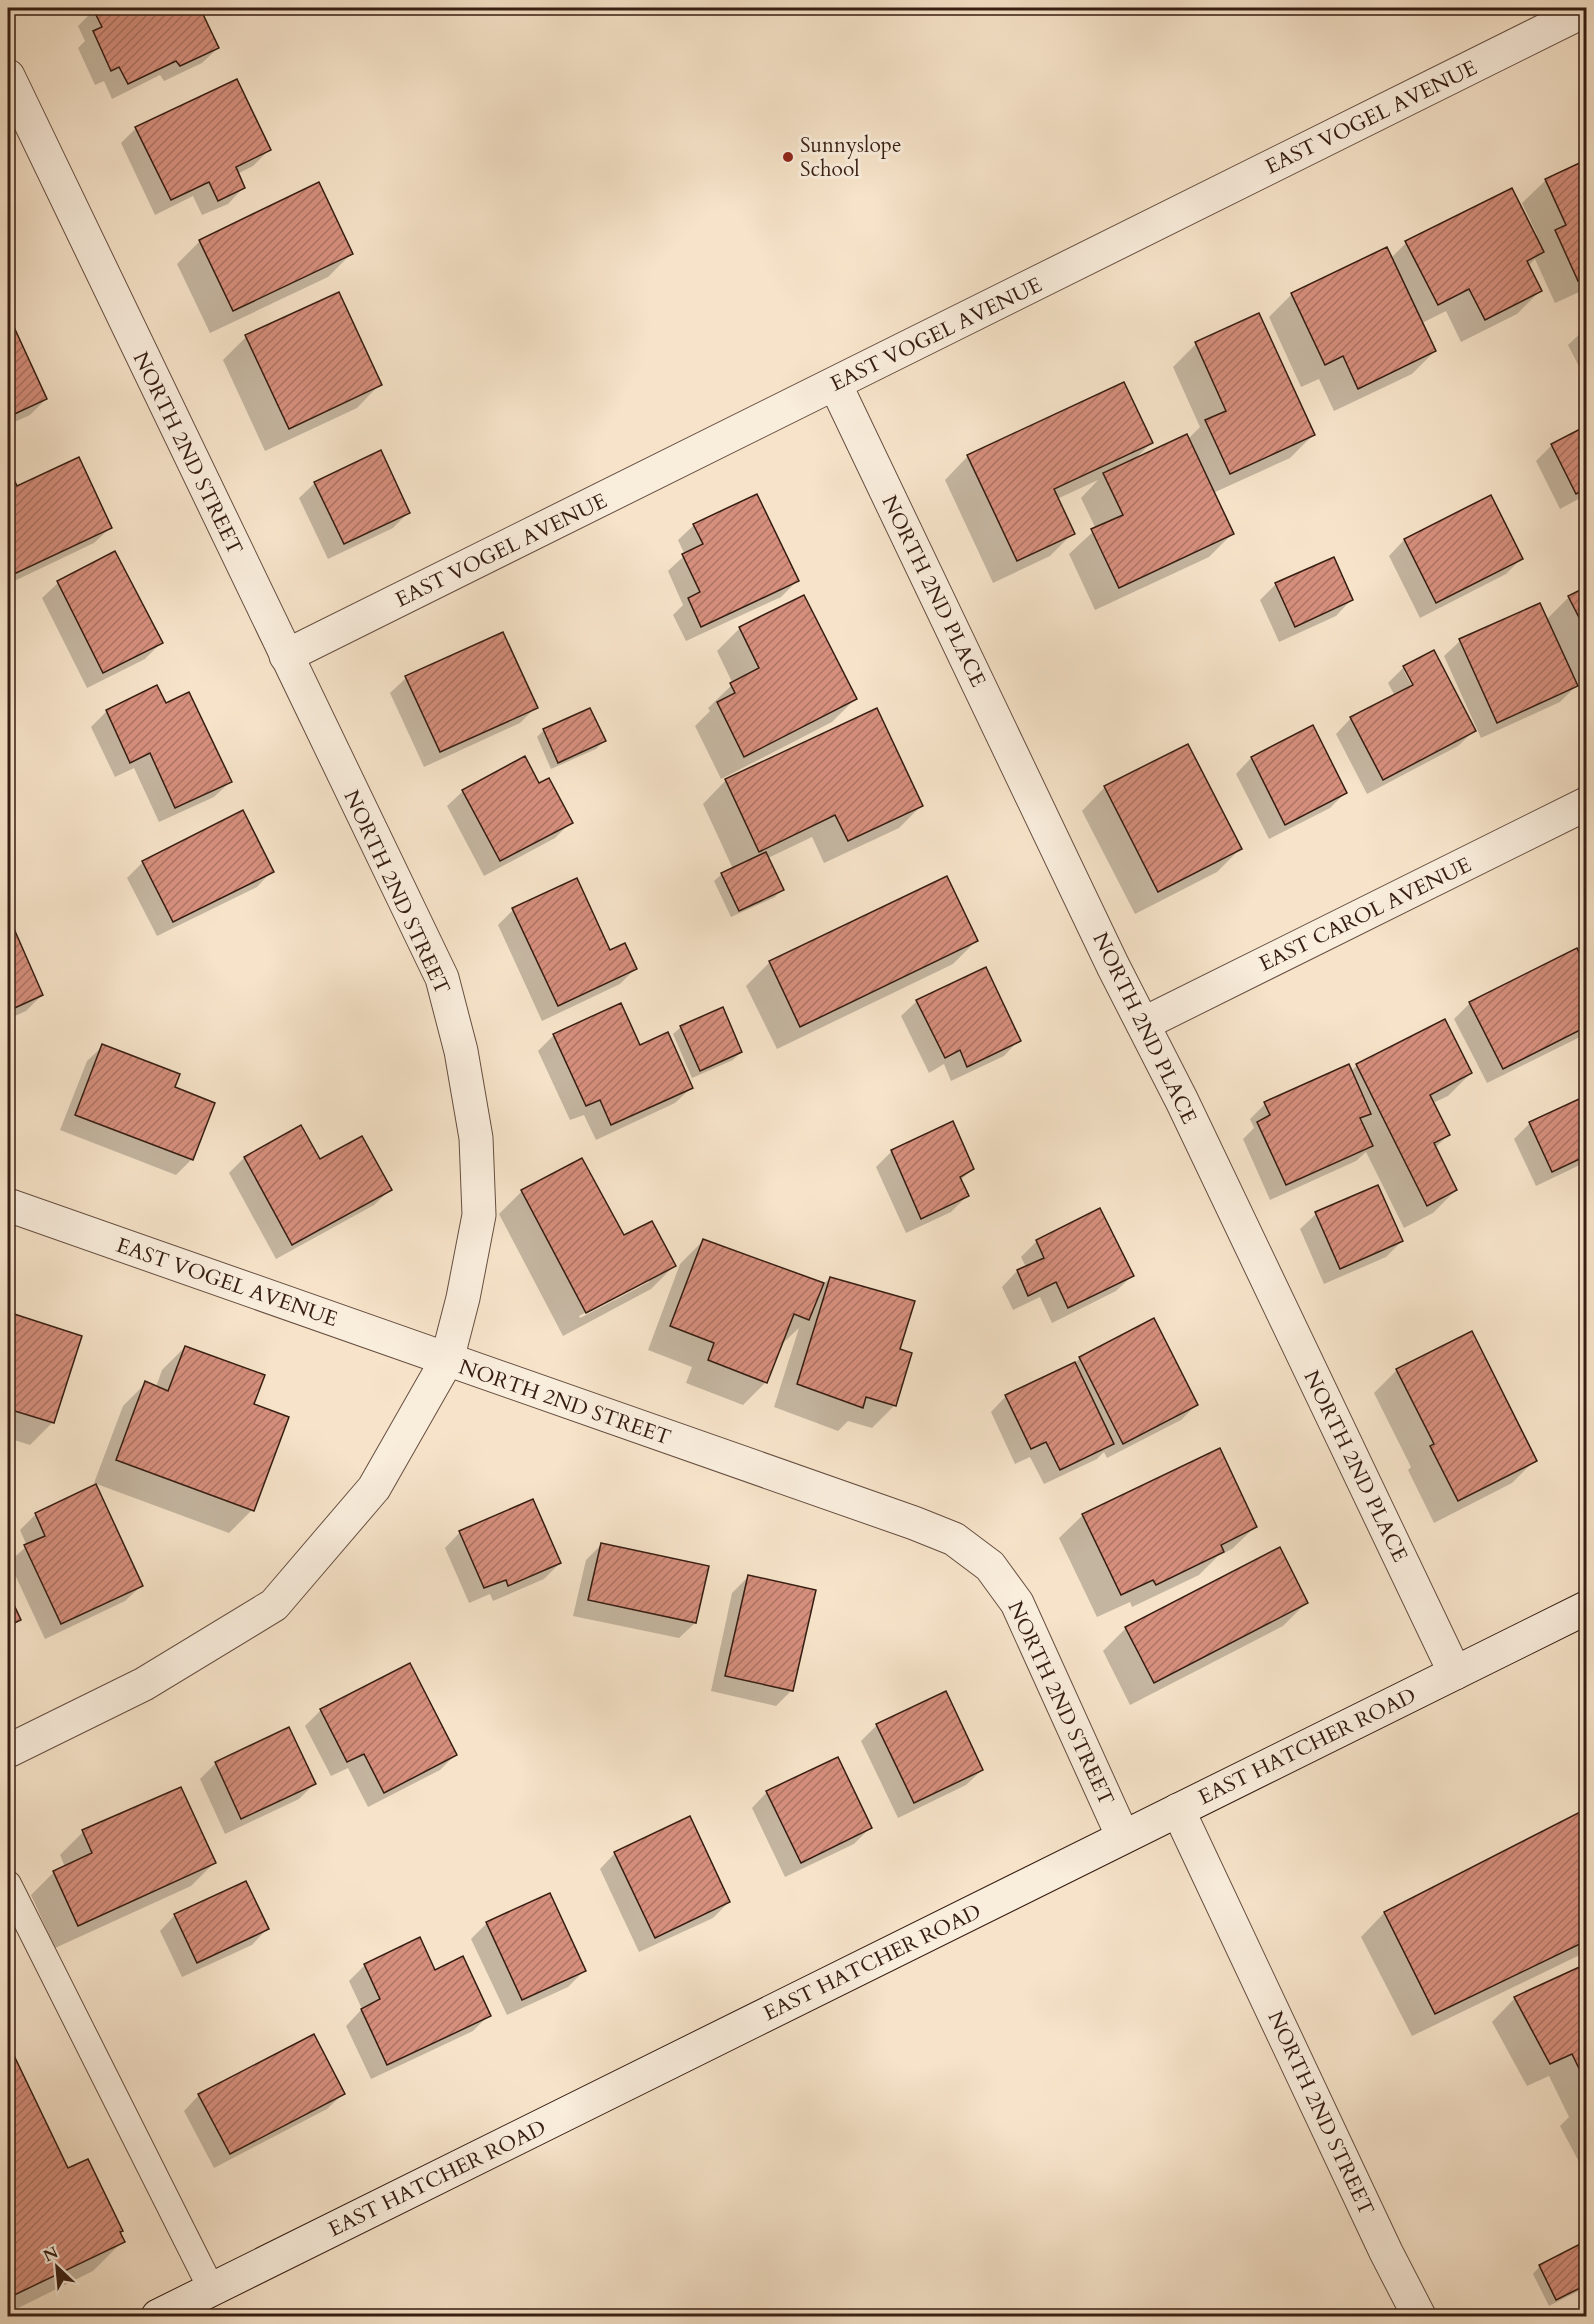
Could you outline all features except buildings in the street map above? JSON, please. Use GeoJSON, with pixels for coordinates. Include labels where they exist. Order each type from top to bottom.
{"type":"FeatureCollection","features":[{"type":"Feature","properties":{"kind":"street","name":"EAST VOGEL AVENUE"},"geometry":{"type":"LineString","coordinates":[[285,656],[1587,10]]}},
{"type":"Feature","properties":{"kind":"street","name":"NORTH 2ND STREET"},"geometry":{"type":"LineString","coordinates":[[8,76],[285,656],[442,978],[461,1051],[476,1138],[478,1215],[463,1298],[447,1360],[903,1519],[954,1539],[990,1566],[1017,1603],[1123,1837]]}},
{"type":"Feature","properties":{"kind":"street","name":"NORTH 2ND PLACE"},"geometry":{"type":"LineString","coordinates":[[835,384],[1192,1122],[1455,1673]]}},
{"type":"Feature","properties":{"kind":"street","name":"EAST CAROL AVENUE"},"geometry":{"type":"LineString","coordinates":[[1143,1024],[1587,804]]}},
{"type":"Feature","properties":{"kind":"street","name":"EAST VOGEL AVENUE"},"geometry":{"type":"LineString","coordinates":[[8,1205],[447,1360]]}},
{"type":"Feature","properties":{"kind":"street"},"geometry":{"type":"LineString","coordinates":[[8,1751],[144,1684],[274,1605],[374,1488],[447,1360]]}},
{"type":"Feature","properties":{"kind":"street","name":"EAST HATCHER ROAD"},"geometry":{"type":"LineString","coordinates":[[158,2316],[1587,1608]]}},
{"type":"Feature","properties":{"kind":"street","name":"NORTH 2ND STREET"},"geometry":{"type":"LineString","coordinates":[[1178,1810],[1381,2241],[1419,2316]]}},
{"type":"Feature","properties":{"kind":"lane"},"geometry":{"type":"LineString","coordinates":[[8,1884],[212,2290]]}},
{"type":"Feature","properties":{"kind":"place","name":"Sunnyslope School"},"geometry":{"type":"Point","coordinates":[788,157]}}]}
